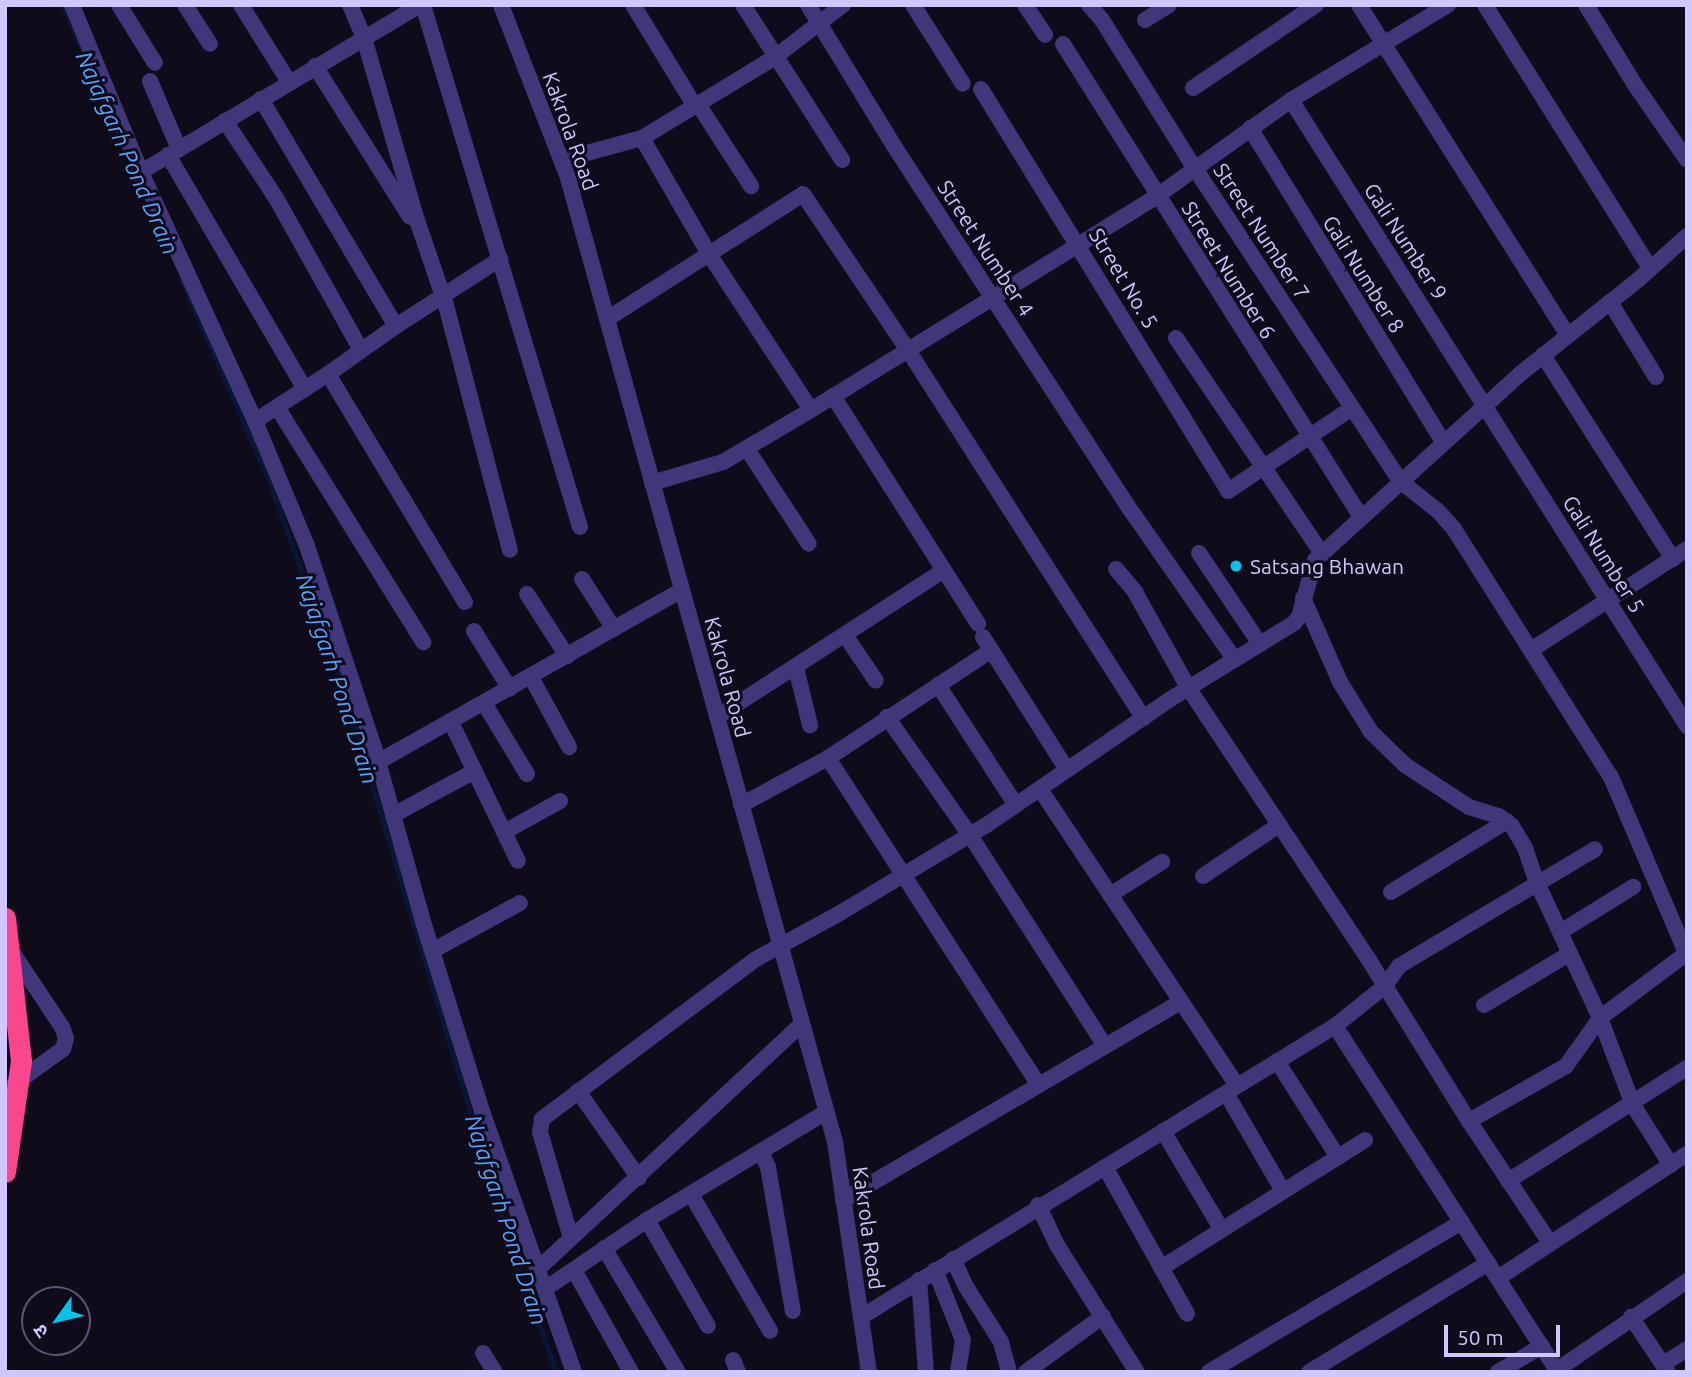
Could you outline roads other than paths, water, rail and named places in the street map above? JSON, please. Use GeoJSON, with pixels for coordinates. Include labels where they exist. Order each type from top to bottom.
{"type":"FeatureCollection","features":[{"type":"Feature","properties":{"kind":"highway"},"geometry":{"type":"LineString","coordinates":[[5,918],[21,1061],[5,1172]]}},
{"type":"Feature","properties":{"kind":"street"},"geometry":{"type":"LineString","coordinates":[[72,5],[141,172],[255,421],[327,602],[378,762],[432,951],[482,1111],[574,1372]]}},
{"type":"Feature","properties":{"kind":"street"},"geometry":{"type":"LineString","coordinates":[[119,5],[155,63]]}},
{"type":"Feature","properties":{"kind":"street"},"geometry":{"type":"LineString","coordinates":[[185,5],[210,44]]}},
{"type":"Feature","properties":{"kind":"street"},"geometry":{"type":"LineString","coordinates":[[241,5],[289,82]]}},
{"type":"Feature","properties":{"kind":"street"},"geometry":{"type":"LineString","coordinates":[[350,5],[364,38],[443,295],[510,550]]}},
{"type":"Feature","properties":{"kind":"street"},"geometry":{"type":"LineString","coordinates":[[141,172],[315,66],[422,5],[580,527]]}},
{"type":"Feature","properties":{"kind":"street","name":"Kakrola Road"},"geometry":{"type":"LineString","coordinates":[[501,5],[561,160],[835,1142],[869,1372]]}},
{"type":"Feature","properties":{"kind":"street"},"geometry":{"type":"LineString","coordinates":[[633,5],[751,186]]}},
{"type":"Feature","properties":{"kind":"street"},"geometry":{"type":"LineString","coordinates":[[743,5],[842,160]]}},
{"type":"Feature","properties":{"kind":"street","name":"Street Number 4"},"geometry":{"type":"LineString","coordinates":[[808,5],[894,146],[1132,512],[1235,660]]}},
{"type":"Feature","properties":{"kind":"street"},"geometry":{"type":"LineString","coordinates":[[561,160],[642,138],[775,57],[843,5]]}},
{"type":"Feature","properties":{"kind":"street"},"geometry":{"type":"LineString","coordinates":[[913,5],[963,84]]}},
{"type":"Feature","properties":{"kind":"street"},"geometry":{"type":"LineString","coordinates":[[1025,5],[1045,35]]}},
{"type":"Feature","properties":{"kind":"street","name":"Street Number 7"},"geometry":{"type":"LineString","coordinates":[[1089,5],[1110,31],[1194,167],[1400,481],[1438,511],[1454,529],[1531,650],[1611,777],[1687,953]]}},
{"type":"Feature","properties":{"kind":"street"},"geometry":{"type":"LineString","coordinates":[[1145,20],[1169,5]]}},
{"type":"Feature","properties":{"kind":"street"},"geometry":{"type":"LineString","coordinates":[[1193,88],[1316,5]]}},
{"type":"Feature","properties":{"kind":"street"},"geometry":{"type":"LineString","coordinates":[[1359,5],[1568,335]]}},
{"type":"Feature","properties":{"kind":"street"},"geometry":{"type":"LineString","coordinates":[[652,483],[723,462],[747,449],[1157,196],[1291,100],[1448,5]]}},
{"type":"Feature","properties":{"kind":"street"},"geometry":{"type":"LineString","coordinates":[[1485,5],[1650,268]]}},
{"type":"Feature","properties":{"kind":"street"},"geometry":{"type":"LineString","coordinates":[[1586,5],[1635,85],[1687,160]]}},
{"type":"Feature","properties":{"kind":"street","name":"Street Number 6"},"geometry":{"type":"LineString","coordinates":[[1063,44],[1361,517]]}},
{"type":"Feature","properties":{"kind":"street"},"geometry":{"type":"LineString","coordinates":[[315,66],[424,240]]}},
{"type":"Feature","properties":{"kind":"street"},"geometry":{"type":"LineString","coordinates":[[150,81],[174,152],[304,389]]}},
{"type":"Feature","properties":{"kind":"street","name":"Street No. 5"},"geometry":{"type":"LineString","coordinates":[[981,89],[1228,491],[1264,468]]}},
{"type":"Feature","properties":{"kind":"street"},"geometry":{"type":"LineString","coordinates":[[261,99],[396,326]]}},
{"type":"Feature","properties":{"kind":"street","name":"Gali Number 9"},"geometry":{"type":"LineString","coordinates":[[1291,100],[1485,405]]}},
{"type":"Feature","properties":{"kind":"street"},"geometry":{"type":"LineString","coordinates":[[225,121],[276,198],[361,350]]}},
{"type":"Feature","properties":{"kind":"street","name":"Gali Number 8"},"geometry":{"type":"LineString","coordinates":[[1250,128],[1443,442]]}},
{"type":"Feature","properties":{"kind":"street"},"geometry":{"type":"LineString","coordinates":[[642,138],[709,254],[811,410]]}},
{"type":"Feature","properties":{"kind":"street"},"geometry":{"type":"LineString","coordinates":[[607,319],[803,194],[908,350],[1143,718]]}},
{"type":"Feature","properties":{"kind":"street"},"geometry":{"type":"LineString","coordinates":[[570,1238],[539,1124],[578,1091],[756,959],[781,947],[970,835],[1143,718],[1294,623],[1299,617],[1311,568],[1322,554],[1485,405],[1687,236]]}},
{"type":"Feature","properties":{"kind":"street"},"geometry":{"type":"LineString","coordinates":[[255,421],[500,259]]}},
{"type":"Feature","properties":{"kind":"street"},"geometry":{"type":"LineString","coordinates":[[1610,302],[1656,377]]}},
{"type":"Feature","properties":{"kind":"street"},"geometry":{"type":"LineString","coordinates":[[1176,338],[1322,554]]}},
{"type":"Feature","properties":{"kind":"street"},"geometry":{"type":"LineString","coordinates":[[1543,355],[1673,559]]}},
{"type":"Feature","properties":{"kind":"street"},"geometry":{"type":"LineString","coordinates":[[328,374],[465,602]]}},
{"type":"Feature","properties":{"kind":"street"},"geometry":{"type":"LineString","coordinates":[[833,397],[1067,770]]}},
{"type":"Feature","properties":{"kind":"street","name":"Gali Number 5"},"geometry":{"type":"LineString","coordinates":[[1485,405],[1687,726]]}},
{"type":"Feature","properties":{"kind":"street"},"geometry":{"type":"LineString","coordinates":[[277,407],[423,642]]}},
{"type":"Feature","properties":{"kind":"street"},"geometry":{"type":"LineString","coordinates":[[1264,468],[1352,408]]}},
{"type":"Feature","properties":{"kind":"street"},"geometry":{"type":"LineString","coordinates":[[747,449],[809,544]]}},
{"type":"Feature","properties":{"kind":"street"},"geometry":{"type":"LineString","coordinates":[[1531,650],[1687,549]]}},
{"type":"Feature","properties":{"kind":"street"},"geometry":{"type":"LineString","coordinates":[[1199,554],[1260,644]]}},
{"type":"Feature","properties":{"kind":"street"},"geometry":{"type":"LineString","coordinates":[[1116,569],[1135,593],[1189,689],[1550,1243]]}},
{"type":"Feature","properties":{"kind":"street"},"geometry":{"type":"LineString","coordinates":[[717,717],[943,570]]}},
{"type":"Feature","properties":{"kind":"street"},"geometry":{"type":"LineString","coordinates":[[582,579],[614,629]]}},
{"type":"Feature","properties":{"kind":"street"},"geometry":{"type":"LineString","coordinates":[[378,762],[682,590]]}},
{"type":"Feature","properties":{"kind":"street"},"geometry":{"type":"LineString","coordinates":[[527,594],[567,656]]}},
{"type":"Feature","properties":{"kind":"street"},"geometry":{"type":"LineString","coordinates":[[1303,598],[1340,682],[1371,732],[1405,765],[1426,779],[1469,807],[1507,821],[1525,848],[1538,885],[1562,931],[1569,954],[1600,1018],[1633,1105],[1671,1165]]}},
{"type":"Feature","properties":{"kind":"street"},"geometry":{"type":"LineString","coordinates":[[474,631],[510,689]]}},
{"type":"Feature","properties":{"kind":"street"},"geometry":{"type":"LineString","coordinates":[[845,635],[876,681]]}},
{"type":"Feature","properties":{"kind":"street"},"geometry":{"type":"LineString","coordinates":[[741,805],[828,758],[938,685],[984,637]]}},
{"type":"Feature","properties":{"kind":"street"},"geometry":{"type":"LineString","coordinates":[[796,668],[810,725]]}},
{"type":"Feature","properties":{"kind":"street"},"geometry":{"type":"LineString","coordinates":[[531,677],[569,747]]}},
{"type":"Feature","properties":{"kind":"street"},"geometry":{"type":"LineString","coordinates":[[938,685],[1016,805]]}},
{"type":"Feature","properties":{"kind":"street"},"geometry":{"type":"LineString","coordinates":[[484,704],[527,774]]}},
{"type":"Feature","properties":{"kind":"street"},"geometry":{"type":"LineString","coordinates":[[887,717],[970,835],[1105,1046]]}},
{"type":"Feature","properties":{"kind":"street"},"geometry":{"type":"LineString","coordinates":[[451,722],[518,861]]}},
{"type":"Feature","properties":{"kind":"street"},"geometry":{"type":"LineString","coordinates":[[828,758],[1039,1085]]}},
{"type":"Feature","properties":{"kind":"street"},"geometry":{"type":"LineString","coordinates":[[393,815],[475,771]]}},
{"type":"Feature","properties":{"kind":"street"},"geometry":{"type":"LineString","coordinates":[[1040,789],[1181,1002],[1231,1089],[1283,1191]]}},
{"type":"Feature","properties":{"kind":"street"},"geometry":{"type":"LineString","coordinates":[[503,831],[559,801]]}},
{"type":"Feature","properties":{"kind":"street"},"geometry":{"type":"LineString","coordinates":[[1391,892],[1507,821]]}},
{"type":"Feature","properties":{"kind":"street"},"geometry":{"type":"LineString","coordinates":[[1203,876],[1279,825]]}},
{"type":"Feature","properties":{"kind":"street"},"geometry":{"type":"LineString","coordinates":[[861,1317],[1038,1205],[1335,1026],[1385,986],[1399,966],[1595,849]]}},
{"type":"Feature","properties":{"kind":"street"},"geometry":{"type":"LineString","coordinates":[[1110,895],[1162,862]]}},
{"type":"Feature","properties":{"kind":"street"},"geometry":{"type":"LineString","coordinates":[[1562,931],[1633,887]]}},
{"type":"Feature","properties":{"kind":"street"},"geometry":{"type":"LineString","coordinates":[[432,951],[520,904]]}},
{"type":"Feature","properties":{"kind":"street"},"geometry":{"type":"LineString","coordinates":[[5,941],[62,1027],[66,1038],[62,1049],[5,1091]]}},
{"type":"Feature","properties":{"kind":"street"},"geometry":{"type":"LineString","coordinates":[[1469,1121],[1566,1066],[1600,1018],[1687,953]]}},
{"type":"Feature","properties":{"kind":"street"},"geometry":{"type":"LineString","coordinates":[[1484,1005],[1569,954]]}},
{"type":"Feature","properties":{"kind":"street"},"geometry":{"type":"LineString","coordinates":[[843,1200],[1181,1002]]}},
{"type":"Feature","properties":{"kind":"street"},"geometry":{"type":"LineString","coordinates":[[538,1269],[802,1024]]}},
{"type":"Feature","properties":{"kind":"street"},"geometry":{"type":"LineString","coordinates":[[1335,1026],[1557,1371],[1631,1317],[1687,1281]]}},
{"type":"Feature","properties":{"kind":"street"},"geometry":{"type":"LineString","coordinates":[[1277,1061],[1338,1157]]}},
{"type":"Feature","properties":{"kind":"street"},"geometry":{"type":"LineString","coordinates":[[1508,1181],[1633,1105],[1687,1068]]}},
{"type":"Feature","properties":{"kind":"street"},"geometry":{"type":"LineString","coordinates":[[578,1091],[639,1178]]}},
{"type":"Feature","properties":{"kind":"street"},"geometry":{"type":"LineString","coordinates":[[545,1289],[647,1220],[826,1112]]}},
{"type":"Feature","properties":{"kind":"street"},"geometry":{"type":"LineString","coordinates":[[1163,1131],[1222,1230]]}},
{"type":"Feature","properties":{"kind":"street"},"geometry":{"type":"LineString","coordinates":[[1161,1268],[1366,1140]]}},
{"type":"Feature","properties":{"kind":"street"},"geometry":{"type":"LineString","coordinates":[[761,1152],[768,1167],[793,1311]]}},
{"type":"Feature","properties":{"kind":"street"},"geometry":{"type":"LineString","coordinates":[[1498,1278],[1687,1154]]}},
{"type":"Feature","properties":{"kind":"street"},"geometry":{"type":"LineString","coordinates":[[1105,1167],[1187,1314]]}},
{"type":"Feature","properties":{"kind":"street"},"geometry":{"type":"LineString","coordinates":[[691,1194],[770,1331]]}},
{"type":"Feature","properties":{"kind":"street"},"geometry":{"type":"LineString","coordinates":[[1038,1205],[1057,1245],[1137,1372]]}},
{"type":"Feature","properties":{"kind":"street"},"geometry":{"type":"LineString","coordinates":[[647,1220],[708,1326]]}},
{"type":"Feature","properties":{"kind":"street"},"geometry":{"type":"LineString","coordinates":[[1209,1372],[1462,1222]]}},
{"type":"Feature","properties":{"kind":"street"},"geometry":{"type":"LineString","coordinates":[[604,1248],[678,1372]]}},
{"type":"Feature","properties":{"kind":"street"},"geometry":{"type":"LineString","coordinates":[[953,1259],[965,1285],[1001,1342],[1009,1372]]}},
{"type":"Feature","properties":{"kind":"street"},"geometry":{"type":"LineString","coordinates":[[1309,1372],[1488,1263]]}},
{"type":"Feature","properties":{"kind":"street"},"geometry":{"type":"LineString","coordinates":[[574,1270],[631,1372]]}},
{"type":"Feature","properties":{"kind":"street"},"geometry":{"type":"LineString","coordinates":[[935,1270],[963,1340],[958,1372]]}},
{"type":"Feature","properties":{"kind":"street"},"geometry":{"type":"LineString","coordinates":[[919,1280],[926,1372]]}},
{"type":"Feature","properties":{"kind":"street"},"geometry":{"type":"LineString","coordinates":[[1026,1372],[1102,1316]]}},
{"type":"Feature","properties":{"kind":"street"},"geometry":{"type":"LineString","coordinates":[[1631,1317],[1665,1368],[1687,1349]]}},
{"type":"Feature","properties":{"kind":"street"},"geometry":{"type":"LineString","coordinates":[[1498,1372],[1542,1346]]}},
{"type":"Feature","properties":{"kind":"street"},"geometry":{"type":"LineString","coordinates":[[483,1353],[495,1372]]}},
{"type":"Feature","properties":{"kind":"waterway","name":"Najafgarh Pond Drain"},"geometry":{"type":"LineString","coordinates":[[63,5],[82,49]]}},
{"type":"Feature","properties":{"kind":"waterway","name":"Najafgarh Pond Drain"},"geometry":{"type":"LineString","coordinates":[[181,278],[269,480],[339,674],[513,1254],[557,1372]]}},
{"type":"Feature","properties":{"kind":"place","name":"Satsang Bhawan"},"geometry":{"type":"Point","coordinates":[1236,566]}}]}
